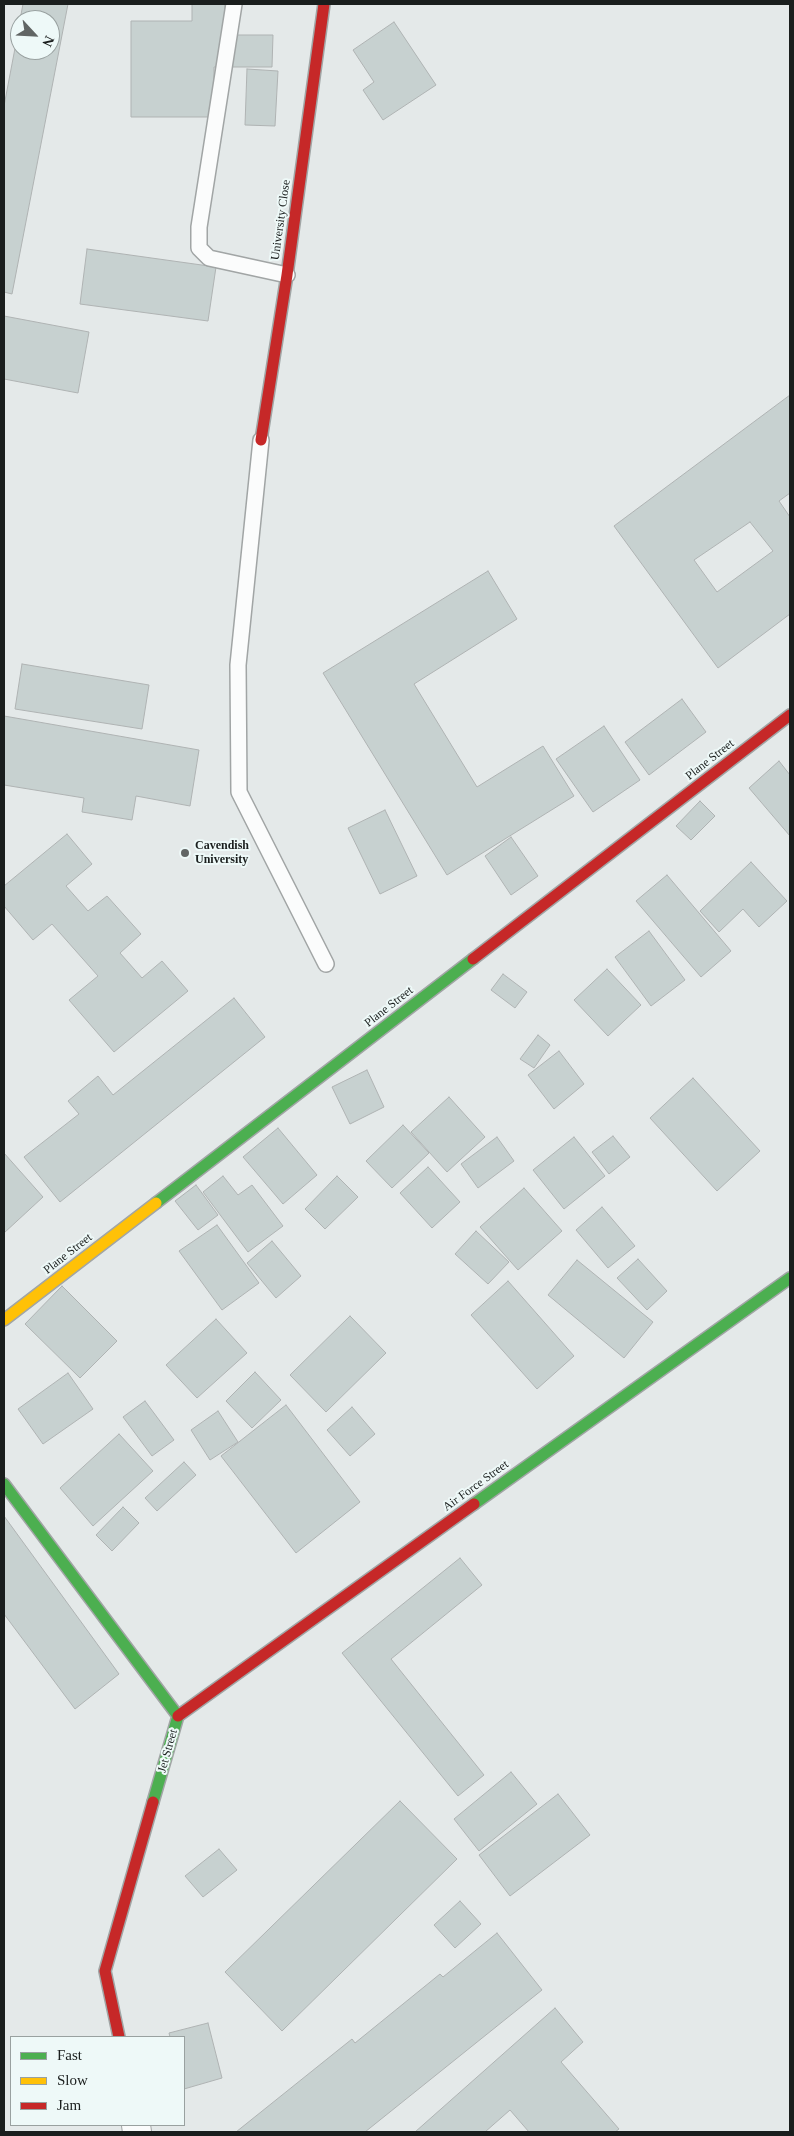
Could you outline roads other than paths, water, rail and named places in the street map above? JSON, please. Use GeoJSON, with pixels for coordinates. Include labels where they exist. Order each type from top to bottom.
{"type":"FeatureCollection","features":[{"type":"Feature","properties":{"kind":"street","name":"University Close"},"geometry":{"type":"LineString","coordinates":[[261,440],[287,275],[324,4]]}},
{"type":"Feature","properties":{"kind":"street","name":"Plane Street"},"geometry":{"type":"LineString","coordinates":[[4,1320],[790,715]]}},
{"type":"Feature","properties":{"kind":"street","name":"Air Force Street"},"geometry":{"type":"LineString","coordinates":[[178,1716],[790,1278]]}},
{"type":"Feature","properties":{"kind":"street","name":"Jet Street"},"geometry":{"type":"LineString","coordinates":[[4,1484],[178,1716],[106,1971],[118,2036]]}},
{"type":"Feature","properties":{"kind":"lane"},"geometry":{"type":"LineString","coordinates":[[234,4],[199,227],[199,248],[209,258],[287,275]]}},
{"type":"Feature","properties":{"kind":"lane"},"geometry":{"type":"LineString","coordinates":[[261,440],[238,665],[239,792],[326,964]]}},
{"type":"Feature","properties":{"kind":"place","name":"Cavendish University"},"geometry":{"type":"Point","coordinates":[185,853]}}]}
